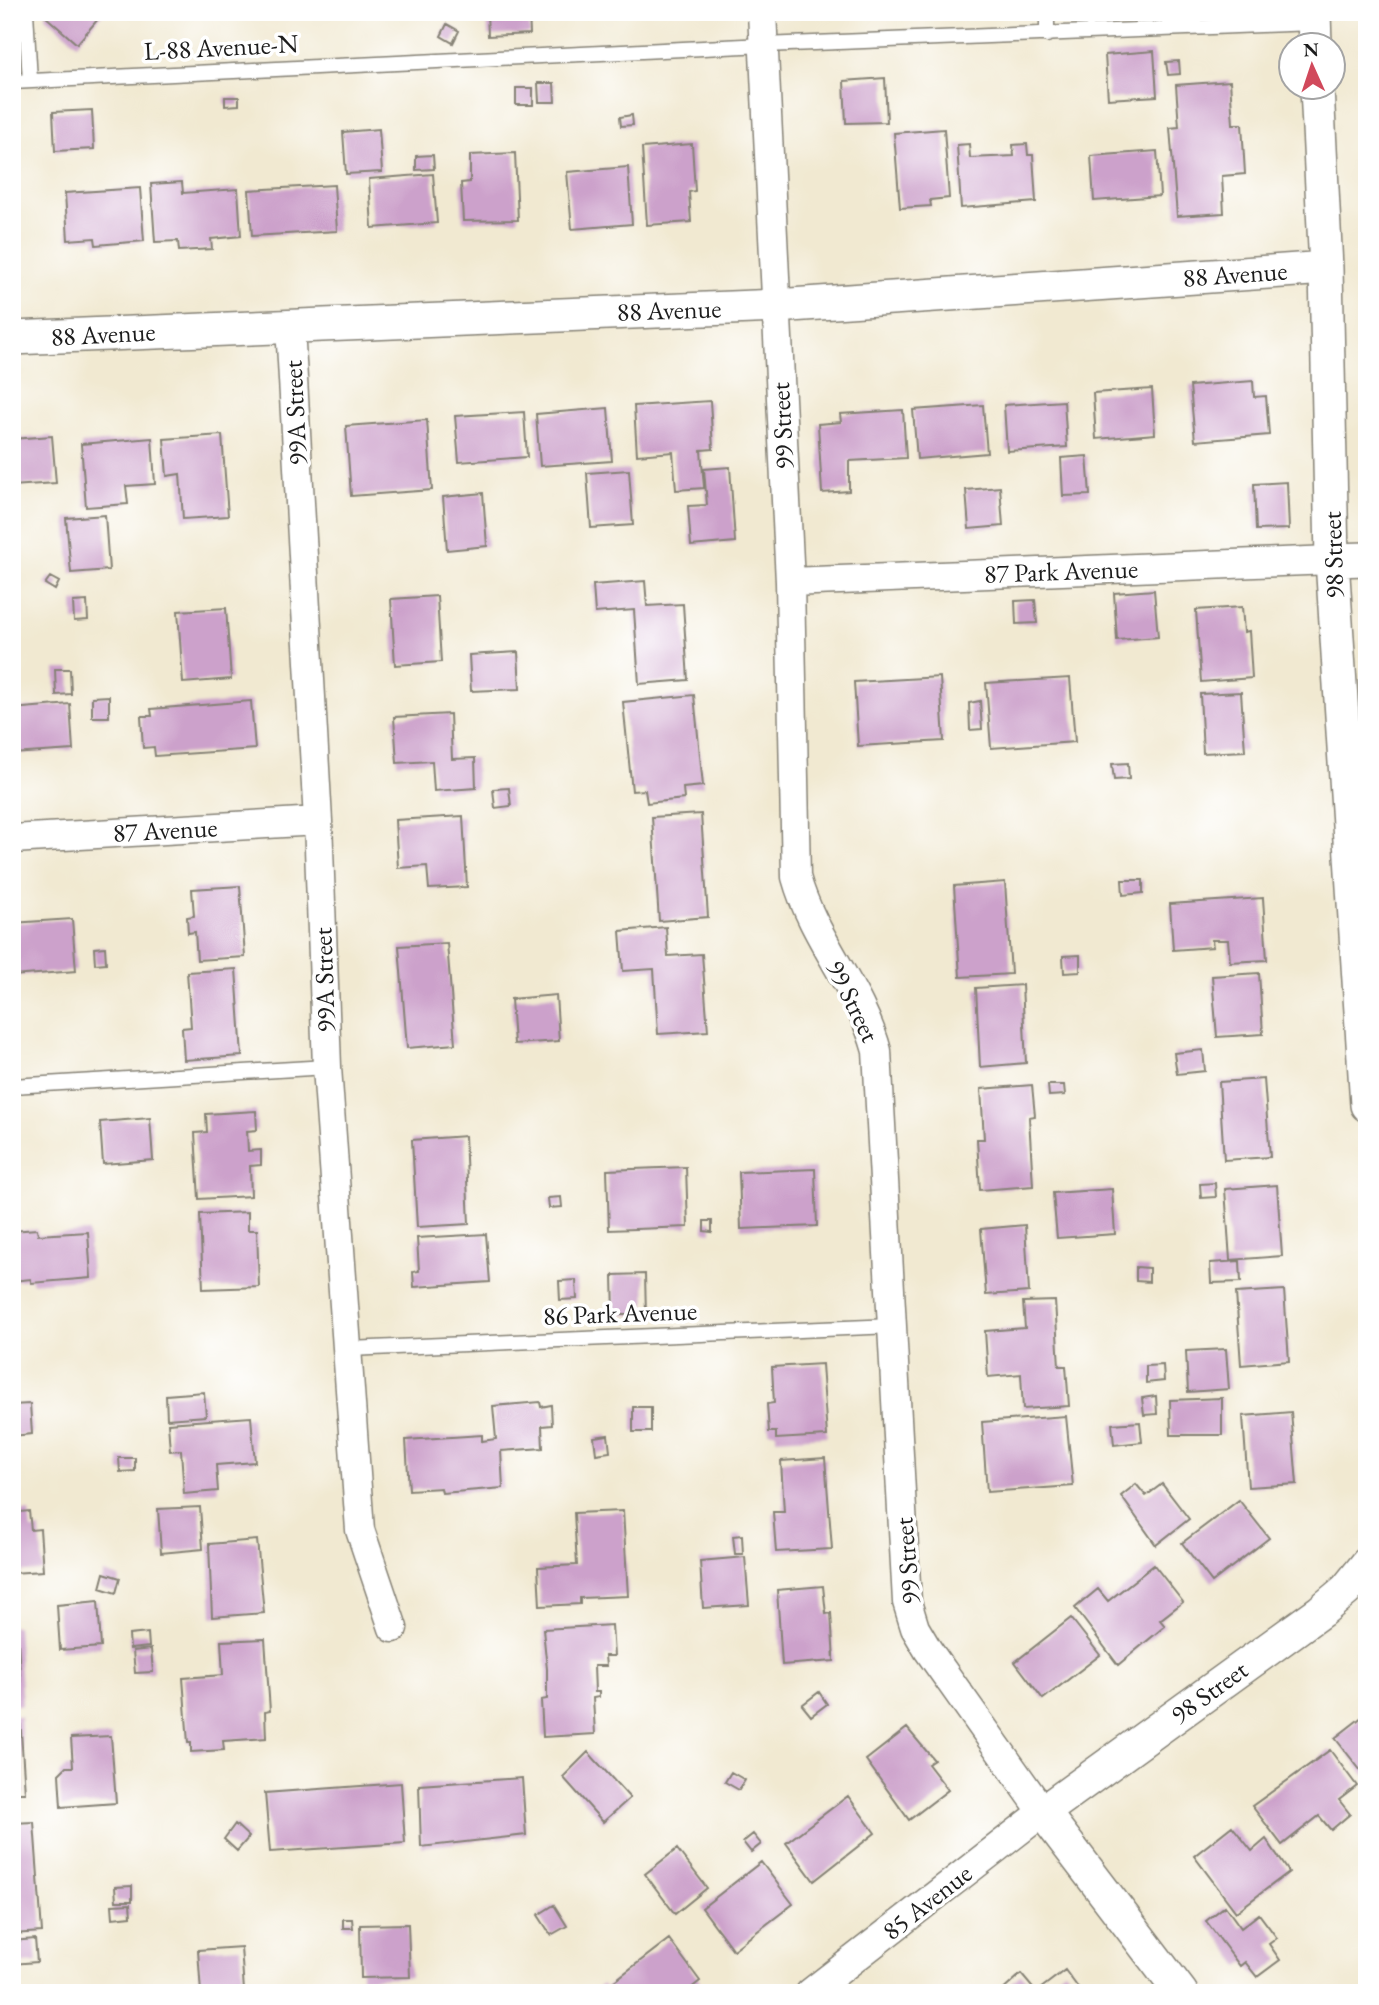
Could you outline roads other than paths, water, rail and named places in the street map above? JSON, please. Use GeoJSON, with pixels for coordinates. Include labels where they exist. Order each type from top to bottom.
{"type":"FeatureCollection","features":[{"type":"Feature","properties":{"kind":"street","name":"99 Street"},"geometry":{"type":"LineString","coordinates":[[762,12],[790,582],[796,877],[811,920],[857,1000],[877,1051],[905,1576],[911,1615],[928,1650],[1043,1812],[1181,1993]]}},
{"type":"Feature","properties":{"kind":"street","name":"98 Street"},"geometry":{"type":"LineString","coordinates":[[1318,102],[1325,268],[1332,560],[1367,1105]]}},
{"type":"Feature","properties":{"kind":"street","name":"88 Avenue"},"geometry":{"type":"LineString","coordinates":[[12,338],[776,306],[1325,268]]}},
{"type":"Feature","properties":{"kind":"street","name":"99A Street"},"geometry":{"type":"LineString","coordinates":[[290,326],[318,821],[327,1067],[360,1530],[393,1628]]}},
{"type":"Feature","properties":{"kind":"street"},"geometry":{"type":"LineString","coordinates":[[1332,560],[1367,559]]}},
{"type":"Feature","properties":{"kind":"street","name":"87 Park Avenue"},"geometry":{"type":"LineString","coordinates":[[790,582],[1332,560]]}},
{"type":"Feature","properties":{"kind":"street","name":"87 Avenue"},"geometry":{"type":"LineString","coordinates":[[12,839],[318,821]]}},
{"type":"Feature","properties":{"kind":"street","name":"98 Street"},"geometry":{"type":"LineString","coordinates":[[1043,1812],[1321,1611],[1346,1590],[1367,1564]]}},
{"type":"Feature","properties":{"kind":"street","name":"85 Avenue"},"geometry":{"type":"LineString","coordinates":[[810,1993],[1043,1812]]}},
{"type":"Feature","properties":{"kind":"lane"},"geometry":{"type":"LineString","coordinates":[[26,12],[30,81]]}},
{"type":"Feature","properties":{"kind":"lane"},"geometry":{"type":"LineString","coordinates":[[1047,12],[1047,35]]}},
{"type":"Feature","properties":{"kind":"lane","name":"L-88 Avenue-N"},"geometry":{"type":"LineString","coordinates":[[12,82],[764,45],[1314,27]]}},
{"type":"Feature","properties":{"kind":"lane"},"geometry":{"type":"LineString","coordinates":[[12,1086],[327,1067]]}},
{"type":"Feature","properties":{"kind":"lane","name":"86 Park Avenue"},"geometry":{"type":"LineString","coordinates":[[349,1349],[892,1326]]}}]}
